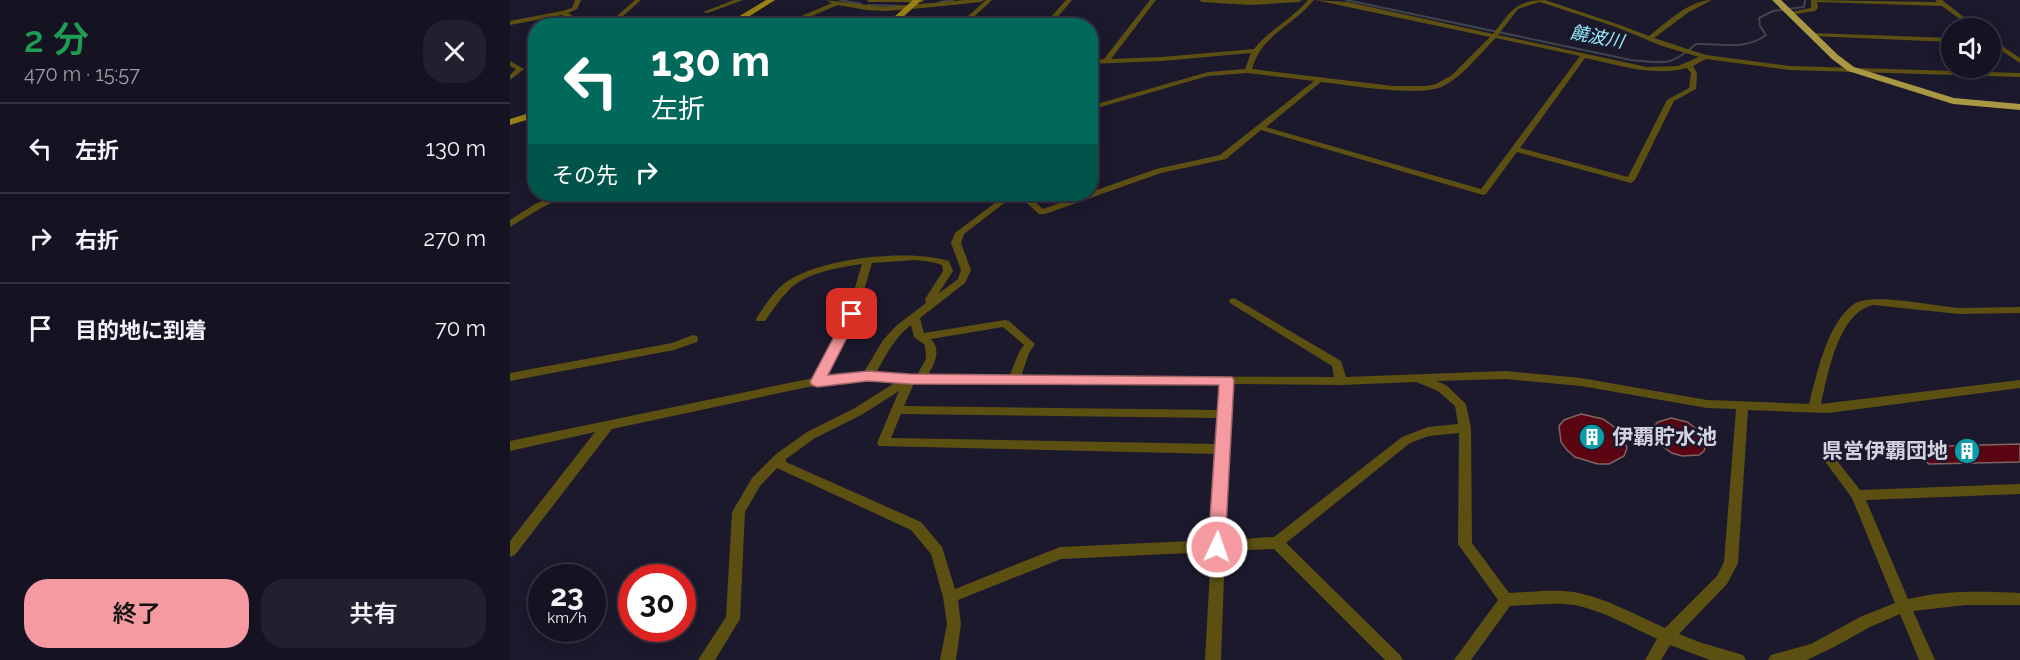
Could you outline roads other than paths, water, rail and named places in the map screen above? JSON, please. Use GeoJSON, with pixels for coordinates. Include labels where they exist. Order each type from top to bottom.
{"type":"FeatureCollection","features":[{"type":"Feature","properties":{"kind":"highway"},"geometry":{"type":"LineString","coordinates":[[1776,0],[1835,57],[1853,69],[1953,101],[2020,107]]}},
{"type":"Feature","properties":{"kind":"main road"},"geometry":{"type":"LineString","coordinates":[[741,18],[771,0]]}},
{"type":"Feature","properties":{"kind":"main road"},"geometry":{"type":"LineString","coordinates":[[748,18],[778,0]]}},
{"type":"Feature","properties":{"kind":"main road"},"geometry":{"type":"LineString","coordinates":[[898,18],[916,3]]}},
{"type":"Feature","properties":{"kind":"main road"},"geometry":{"type":"LineString","coordinates":[[510,120],[528,115]]}},
{"type":"Feature","properties":{"kind":"street"},"geometry":{"type":"LineString","coordinates":[[533,18],[574,9],[578,0]]}},
{"type":"Feature","properties":{"kind":"street"},"geometry":{"type":"LineString","coordinates":[[619,18],[638,0]]}},
{"type":"Feature","properties":{"kind":"street"},"geometry":{"type":"LineString","coordinates":[[706,12],[740,0]]}},
{"type":"Feature","properties":{"kind":"street"},"geometry":{"type":"LineString","coordinates":[[828,0],[873,8],[916,3]]}},
{"type":"Feature","properties":{"kind":"street"},"geometry":{"type":"LineString","coordinates":[[869,0],[946,6],[981,0]]}},
{"type":"Feature","properties":{"kind":"street"},"geometry":{"type":"LineString","coordinates":[[969,18],[989,0]]}},
{"type":"Feature","properties":{"kind":"street"},"geometry":{"type":"LineString","coordinates":[[1053,18],[1069,0]]}},
{"type":"Feature","properties":{"kind":"street"},"geometry":{"type":"LineString","coordinates":[[1107,60],[1153,0]]}},
{"type":"Feature","properties":{"kind":"street"},"geometry":{"type":"LineString","coordinates":[[1202,0],[1250,3],[1299,0]]}},
{"type":"Feature","properties":{"kind":"street"},"geometry":{"type":"LineString","coordinates":[[1248,71],[1255,51],[1261,43],[1304,10],[1311,0]]}},
{"type":"Feature","properties":{"kind":"street"},"geometry":{"type":"LineString","coordinates":[[1318,0],[1348,4],[1647,69],[1666,70],[1690,67],[1705,57]]}},
{"type":"Feature","properties":{"kind":"street"},"geometry":{"type":"LineString","coordinates":[[1098,106],[1208,74],[1248,71],[1393,88],[1412,89],[1438,86],[1454,76],[1494,35],[1516,8],[1539,0],[1618,26],[1679,50],[1705,57],[1780,67],[2020,75]]}},
{"type":"Feature","properties":{"kind":"street"},"geometry":{"type":"LineString","coordinates":[[1649,39],[1687,11],[1709,0]]}},
{"type":"Feature","properties":{"kind":"street"},"geometry":{"type":"LineString","coordinates":[[1787,10],[1813,10],[1814,0],[1940,2],[1962,18]]}},
{"type":"Feature","properties":{"kind":"street"},"geometry":{"type":"LineString","coordinates":[[800,18],[837,3]]}},
{"type":"Feature","properties":{"kind":"street"},"geometry":{"type":"LineString","coordinates":[[562,13],[571,18]]}},
{"type":"Feature","properties":{"kind":"street"},"geometry":{"type":"LineString","coordinates":[[510,22],[528,19]]}},
{"type":"Feature","properties":{"kind":"street"},"geometry":{"type":"LineString","coordinates":[[1812,35],[1941,40]]}},
{"type":"Feature","properties":{"kind":"street"},"geometry":{"type":"LineString","coordinates":[[2001,47],[2020,61]]}},
{"type":"Feature","properties":{"kind":"street"},"geometry":{"type":"LineString","coordinates":[[1098,61],[1162,59],[1255,51]]}},
{"type":"Feature","properties":{"kind":"street"},"geometry":{"type":"LineString","coordinates":[[1262,128],[1483,192],[1584,55]]}},
{"type":"Feature","properties":{"kind":"street"},"geometry":{"type":"LineString","coordinates":[[510,78],[520,69],[511,64]]}},
{"type":"Feature","properties":{"kind":"street"},"geometry":{"type":"LineString","coordinates":[[1515,149],[1631,180],[1671,100],[1692,89],[1694,73],[1690,67]]}},
{"type":"Feature","properties":{"kind":"street"},"geometry":{"type":"LineString","coordinates":[[1098,192],[1159,171],[1223,157],[1319,80]]}},
{"type":"Feature","properties":{"kind":"street"},"geometry":{"type":"LineString","coordinates":[[510,224],[550,201]]}},
{"type":"Feature","properties":{"kind":"street"},"geometry":{"type":"LineString","coordinates":[[868,376],[887,343],[900,328],[962,280],[966,270],[956,243],[960,233],[1003,201]]}},
{"type":"Feature","properties":{"kind":"street"},"geometry":{"type":"LineString","coordinates":[[1029,201],[1042,212],[1073,201]]}},
{"type":"Feature","properties":{"kind":"street"},"geometry":{"type":"LineString","coordinates":[[761,319],[786,287],[796,279],[834,267],[917,256],[938,259],[946,263],[948,271],[930,299],[932,305]]}},
{"type":"Feature","properties":{"kind":"street"},"geometry":{"type":"LineString","coordinates":[[817,382],[852,314],[868,261]]}},
{"type":"Feature","properties":{"kind":"street"},"geometry":{"type":"LineString","coordinates":[[1234,301],[1337,364],[1341,381]]}},
{"type":"Feature","properties":{"kind":"street"},"geometry":{"type":"LineString","coordinates":[[1814,408],[1842,323],[1859,306],[1873,302],[1959,310],[2020,310]]}},
{"type":"Feature","properties":{"kind":"street"},"geometry":{"type":"LineString","coordinates":[[915,317],[918,334],[930,344],[931,359],[915,379],[897,410],[883,443],[1222,449]]}},
{"type":"Feature","properties":{"kind":"street"},"geometry":{"type":"LineString","coordinates":[[924,337],[1005,323],[1030,344],[1024,352],[1014,379]]}},
{"type":"Feature","properties":{"kind":"street"},"geometry":{"type":"LineString","coordinates":[[510,376],[674,346],[693,339]]}},
{"type":"Feature","properties":{"kind":"street"},"geometry":{"type":"LineString","coordinates":[[510,446],[817,382],[868,376],[915,379],[1341,381],[1516,376],[1581,382],[1707,404],[1814,408],[1843,408],[2020,384]]}},
{"type":"Feature","properties":{"kind":"street"},"geometry":{"type":"LineString","coordinates":[[706,660],[733,619],[739,512],[756,482],[780,457],[811,435],[915,379]]}},
{"type":"Feature","properties":{"kind":"street"},"geometry":{"type":"LineString","coordinates":[[1416,379],[1442,388],[1460,404],[1465,428],[1465,544],[1506,600]]}},
{"type":"Feature","properties":{"kind":"street"},"geometry":{"type":"LineString","coordinates":[[1213,660],[1226,380]]}},
{"type":"Feature","properties":{"kind":"street"},"geometry":{"type":"LineString","coordinates":[[1653,660],[1668,635],[1722,580],[1731,563],[1742,406]]}},
{"type":"Feature","properties":{"kind":"street"},"geometry":{"type":"LineString","coordinates":[[897,410],[1224,414]]}},
{"type":"Feature","properties":{"kind":"street"},"geometry":{"type":"LineString","coordinates":[[510,551],[608,425]]}},
{"type":"Feature","properties":{"kind":"street"},"geometry":{"type":"LineString","coordinates":[[950,597],[1060,554],[1277,543],[1406,440],[1428,432],[1465,428]]}},
{"type":"Feature","properties":{"kind":"street"},"geometry":{"type":"LineString","coordinates":[[1827,456],[1857,495],[1927,660]]}},
{"type":"Feature","properties":{"kind":"street"},"geometry":{"type":"LineString","coordinates":[[780,457],[779,464],[916,526],[937,551],[950,597],[954,624],[948,660]]}},
{"type":"Feature","properties":{"kind":"street"},"geometry":{"type":"LineString","coordinates":[[1857,495],[2020,489]]}},
{"type":"Feature","properties":{"kind":"street"},"geometry":{"type":"LineString","coordinates":[[1277,543],[1395,660]]}},
{"type":"Feature","properties":{"kind":"street"},"geometry":{"type":"LineString","coordinates":[[1776,660],[1788,659],[1824,647],[1879,615],[1906,608],[1946,599],[1988,597],[2020,599]]}},
{"type":"Feature","properties":{"kind":"street"},"geometry":{"type":"LineString","coordinates":[[1506,600],[1544,598],[1582,601],[1668,635],[1713,656],[1738,660]]}},
{"type":"Feature","properties":{"kind":"street"},"geometry":{"type":"LineString","coordinates":[[1462,660],[1506,600]]}},
{"type":"Feature","properties":{"kind":"waterway","name":"饒波川"},"geometry":{"type":"LineString","coordinates":[[840,0],[861,4]]}},
{"type":"Feature","properties":{"kind":"waterway","name":"饒波川"},"geometry":{"type":"LineString","coordinates":[[940,2],[953,0]]}},
{"type":"Feature","properties":{"kind":"waterway","name":"饒波川"},"geometry":{"type":"LineString","coordinates":[[1346,0],[1631,60],[1660,62],[1680,57],[1696,44],[1741,45],[1758,40],[1766,35],[1760,26],[1759,18],[1773,11],[1804,7],[1805,0]]}},
{"type":"Feature","properties":{"kind":"waterway","name":"饒波川"},"geometry":{"type":"LineString","coordinates":[[868,5],[900,6]]}},
{"type":"Feature","properties":{"kind":"place","name":"伊覇貯水池"},"geometry":{"type":"Point","coordinates":[1592,437]}},
{"type":"Feature","properties":{"kind":"place","name":"県営伊覇団地"},"geometry":{"type":"Point","coordinates":[1967,451]}}]}
